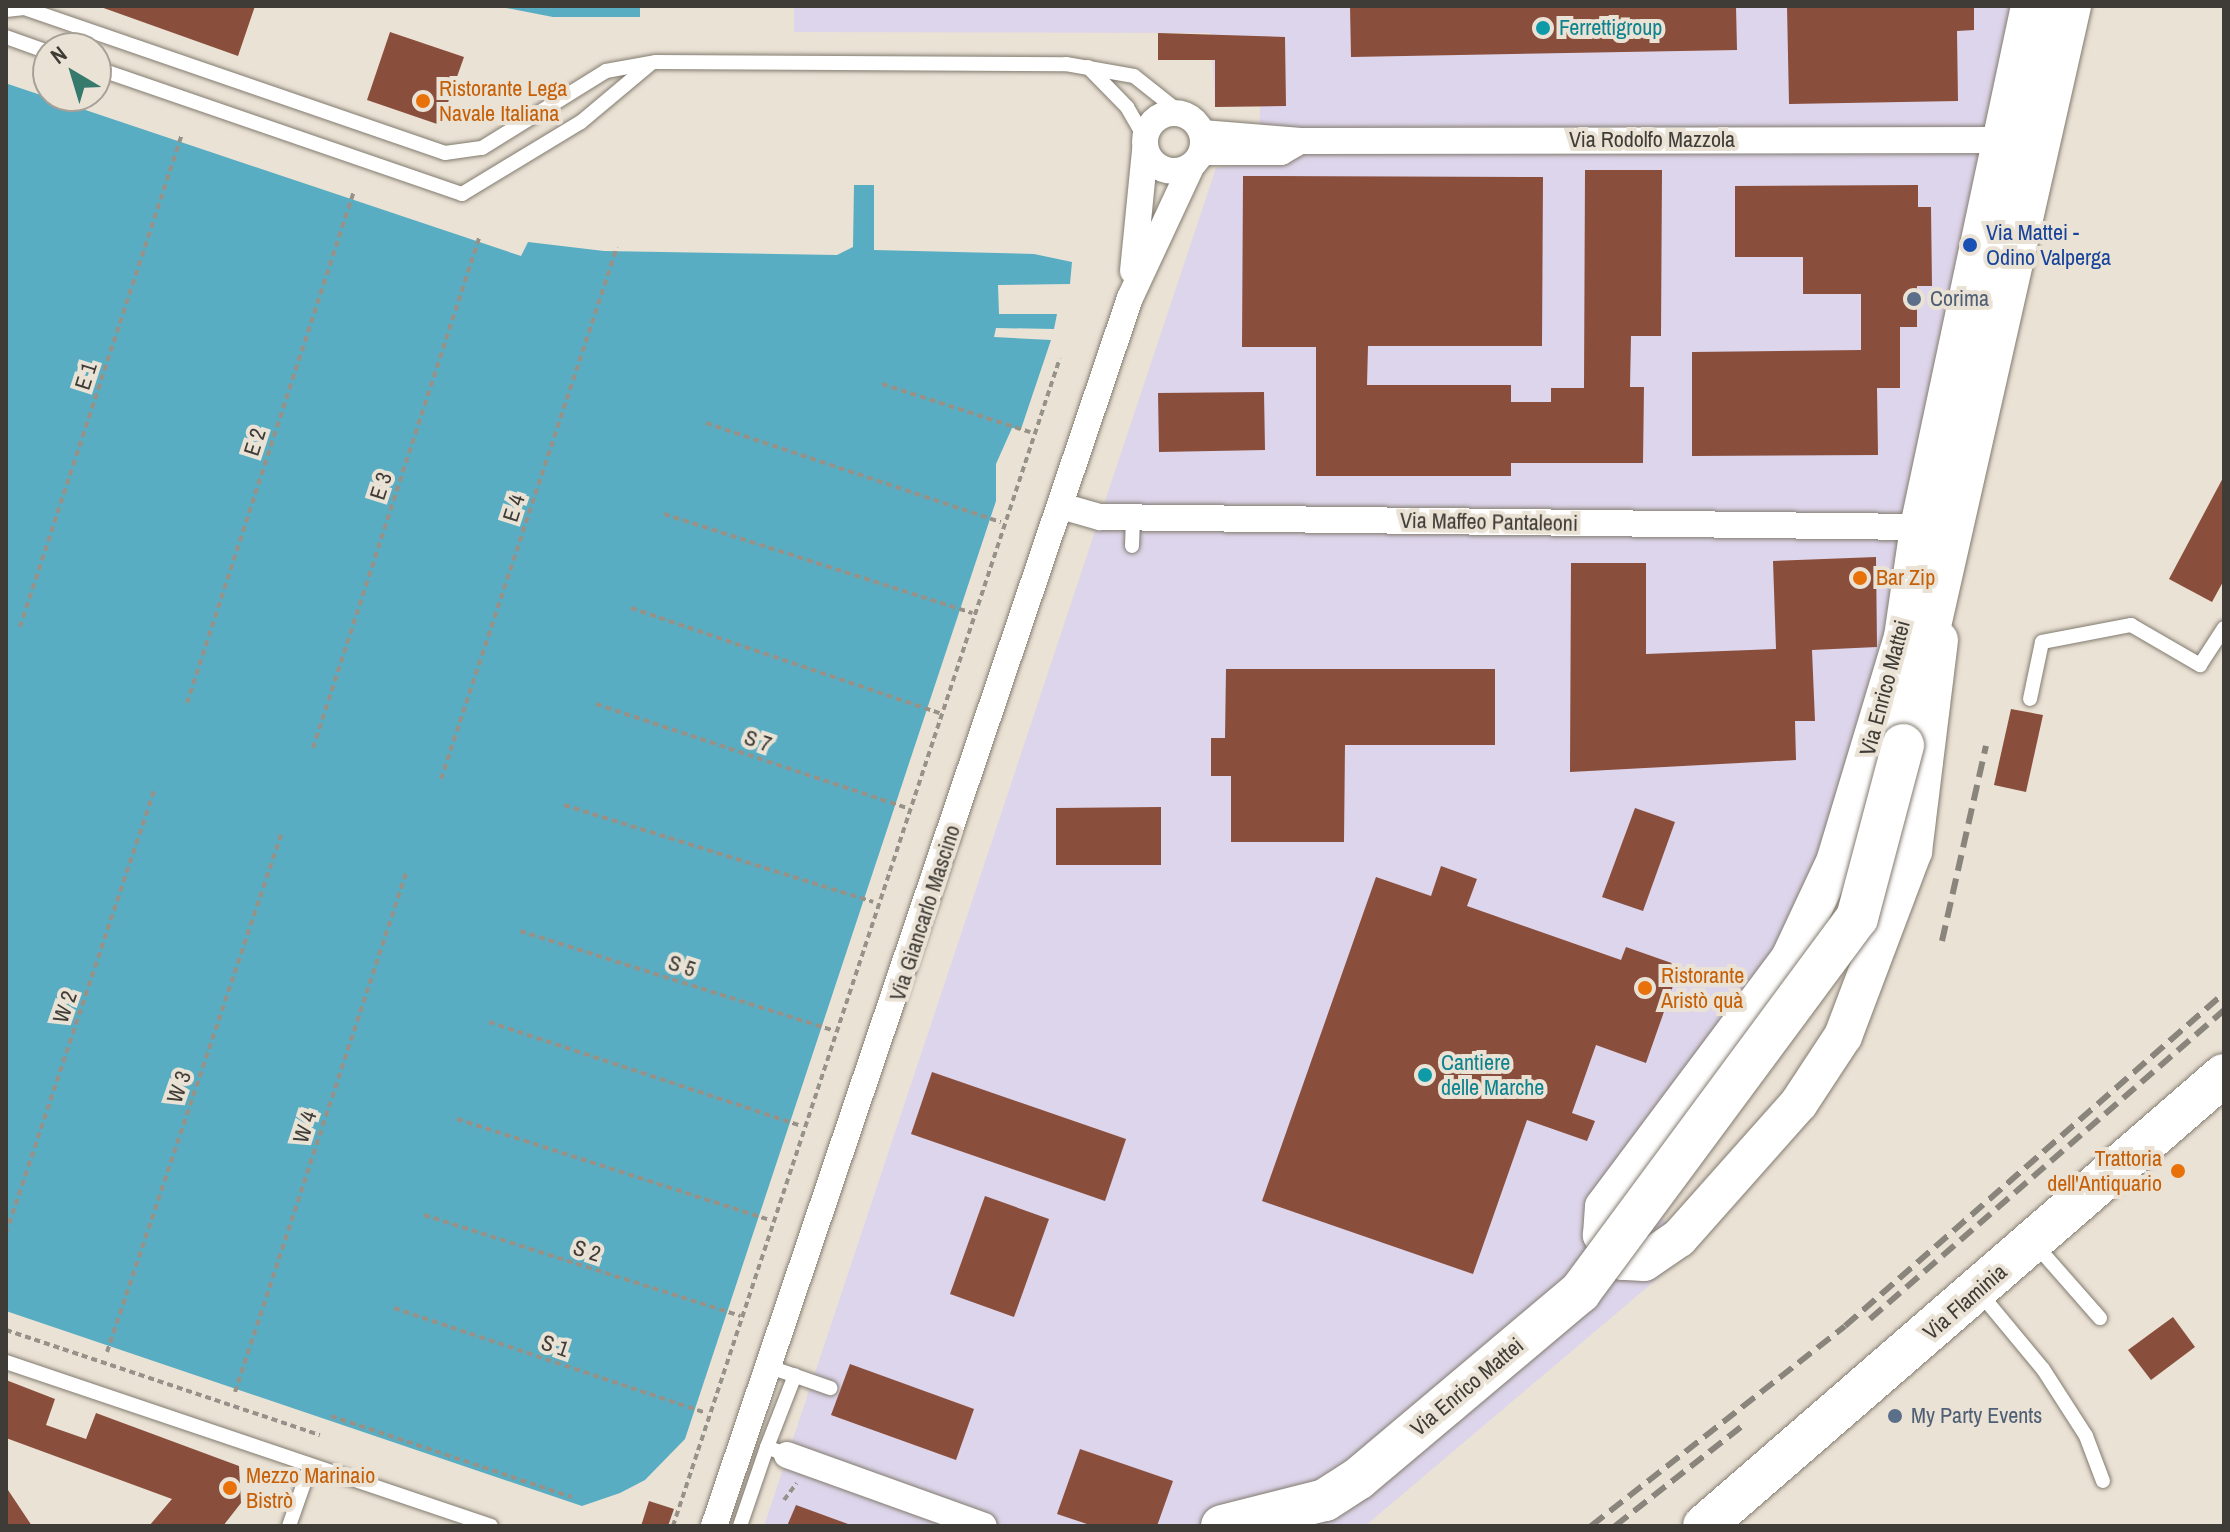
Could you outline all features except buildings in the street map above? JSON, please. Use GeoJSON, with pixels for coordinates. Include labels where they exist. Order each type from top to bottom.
{"type":"FeatureCollection","features":[{"type":"Feature","properties":{"kind":"main road","name":"Via Enrico Mattei"},"geometry":{"type":"LineString","coordinates":[[1222,1526],[1325,1500],[1359,1478],[1580,1292],[1857,918],[1903,745],[1942,580],[2070,6]]}},
{"type":"Feature","properties":{"kind":"main road"},"geometry":{"type":"LineString","coordinates":[[1903,637],[1903,745]]}},
{"type":"Feature","properties":{"kind":"main road","name":"Via Flaminia"},"geometry":{"type":"LineString","coordinates":[[1704,1526],[2034,1243],[2224,1075]]}},
{"type":"Feature","properties":{"kind":"street","name":"Via Enrico Mattei"},"geometry":{"type":"LineString","coordinates":[[1612,1255],[1599,1222],[1604,1207],[1790,958],[1816,911],[1903,637],[1919,527],[2030,6]]}},
{"type":"Feature","properties":{"kind":"street"},"geometry":{"type":"LineString","coordinates":[[1182,114],[1198,150],[1159,168],[1145,144],[1158,118],[1182,114]]}},
{"type":"Feature","properties":{"kind":"street","name":"Via Rodolfo Mazzola"},"geometry":{"type":"LineString","coordinates":[[1198,150],[1281,152],[1301,141],[2003,140]]}},
{"type":"Feature","properties":{"kind":"street","name":"Via Giancarlo Mascino"},"geometry":{"type":"LineString","coordinates":[[1130,298],[1145,144]]}},
{"type":"Feature","properties":{"kind":"street","name":"Via Giancarlo Mascino"},"geometry":{"type":"LineString","coordinates":[[714,1526],[782,1371],[1130,298],[1198,150]]}},
{"type":"Feature","properties":{"kind":"street","name":"Via Maffeo Pantaleoni"},"geometry":{"type":"LineString","coordinates":[[1061,506],[1133,518],[1919,527]]}},
{"type":"Feature","properties":{"kind":"street","name":"Via Enrico Mattei"},"geometry":{"type":"LineString","coordinates":[[1612,1255],[1644,1262],[1679,1238],[1799,1103],[1843,1036],[1913,851],[1934,724],[1942,580]]}},
{"type":"Feature","properties":{"kind":"street","name":"Via Enrico Mattei"},"geometry":{"type":"LineString","coordinates":[[1279,1526],[1612,1255]]}},
{"type":"Feature","properties":{"kind":"street"},"geometry":{"type":"LineString","coordinates":[[777,1451],[984,1526]]}},
{"type":"Feature","properties":{"kind":"lane"},"geometry":{"type":"LineString","coordinates":[[6,10],[24,8],[445,153],[482,148],[606,71],[656,62],[1087,67],[1134,76],[1182,114]]}},
{"type":"Feature","properties":{"kind":"lane"},"geometry":{"type":"LineString","coordinates":[[6,37],[32,46]]}},
{"type":"Feature","properties":{"kind":"lane"},"geometry":{"type":"LineString","coordinates":[[112,74],[462,194],[581,122],[656,62]]}},
{"type":"Feature","properties":{"kind":"lane"},"geometry":{"type":"LineString","coordinates":[[1087,67],[1127,107],[1145,144]]}},
{"type":"Feature","properties":{"kind":"lane"},"geometry":{"type":"LineString","coordinates":[[1132,546],[1133,518]]}},
{"type":"Feature","properties":{"kind":"lane"},"geometry":{"type":"LineString","coordinates":[[2030,699],[2042,642],[2131,625],[2200,665],[2224,628]]}},
{"type":"Feature","properties":{"kind":"lane"},"geometry":{"type":"LineString","coordinates":[[2034,1243],[2100,1318]]}},
{"type":"Feature","properties":{"kind":"lane"},"geometry":{"type":"LineString","coordinates":[[1978,1291],[2043,1369],[2086,1436],[2103,1481]]}},
{"type":"Feature","properties":{"kind":"lane"},"geometry":{"type":"LineString","coordinates":[[6,1362],[491,1526]]}},
{"type":"Feature","properties":{"kind":"lane"},"geometry":{"type":"LineString","coordinates":[[740,1526],[777,1451],[782,1371],[830,1388]]}},
{"type":"Feature","properties":{"kind":"lane"},"geometry":{"type":"LineString","coordinates":[[289,1526],[310,1466]]}},
{"type":"Feature","properties":{"kind":"path","name":"E 1"},"geometry":{"type":"LineString","coordinates":[[20,627],[182,134]]}},
{"type":"Feature","properties":{"kind":"path","name":"E 2"},"geometry":{"type":"LineString","coordinates":[[187,703],[354,191]]}},
{"type":"Feature","properties":{"kind":"path","name":"E 3"},"geometry":{"type":"LineString","coordinates":[[313,748],[480,235]]}},
{"type":"Feature","properties":{"kind":"path","name":"E 4"},"geometry":{"type":"LineString","coordinates":[[441,779],[617,247]]}},
{"type":"Feature","properties":{"kind":"path"},"geometry":{"type":"LineString","coordinates":[[673,1526],[1060,358]]}},
{"type":"Feature","properties":{"kind":"path"},"geometry":{"type":"LineString","coordinates":[[882,384],[1030,432]]}},
{"type":"Feature","properties":{"kind":"path"},"geometry":{"type":"LineString","coordinates":[[706,423],[1001,522]]}},
{"type":"Feature","properties":{"kind":"path"},"geometry":{"type":"LineString","coordinates":[[664,514],[972,613]]}},
{"type":"Feature","properties":{"kind":"path"},"geometry":{"type":"LineString","coordinates":[[631,608],[940,713]]}},
{"type":"Feature","properties":{"kind":"path","name":"S 7"},"geometry":{"type":"LineString","coordinates":[[596,704],[909,809]]}},
{"type":"Feature","properties":{"kind":"path","name":"W 2"},"geometry":{"type":"LineString","coordinates":[[6,1233],[154,791]]}},
{"type":"Feature","properties":{"kind":"path"},"geometry":{"type":"LineString","coordinates":[[564,805],[873,902]]}},
{"type":"Feature","properties":{"kind":"path","name":"W 3"},"geometry":{"type":"LineString","coordinates":[[107,1352],[282,832]]}},
{"type":"Feature","properties":{"kind":"path","name":"W 4"},"geometry":{"type":"LineString","coordinates":[[235,1392],[406,873]]}},
{"type":"Feature","properties":{"kind":"path","name":"S 5"},"geometry":{"type":"LineString","coordinates":[[520,931],[835,1031]]}},
{"type":"Feature","properties":{"kind":"path"},"geometry":{"type":"LineString","coordinates":[[489,1022],[801,1126]]}},
{"type":"Feature","properties":{"kind":"path"},"geometry":{"type":"LineString","coordinates":[[457,1119],[767,1219]]}},
{"type":"Feature","properties":{"kind":"path","name":"S 2"},"geometry":{"type":"LineString","coordinates":[[424,1215],[740,1316]]}},
{"type":"Feature","properties":{"kind":"path","name":"S 1"},"geometry":{"type":"LineString","coordinates":[[394,1308],[706,1413]]}},
{"type":"Feature","properties":{"kind":"path"},"geometry":{"type":"LineString","coordinates":[[6,1330],[320,1435]]}},
{"type":"Feature","properties":{"kind":"path"},"geometry":{"type":"LineString","coordinates":[[331,1416],[572,1497]]}},
{"type":"Feature","properties":{"kind":"shaded area"},"geometry":{"type":"Polygon","coordinates":[[[794,6],[2014,6],[1885,648],[1816,881],[1757,983],[1612,1179],[1696,1246],[1365,1526],[764,1526],[1216,168],[1259,161],[1260,106],[1215,107],[1211,33],[794,32],[794,6]]]}},
{"type":"Feature","properties":{"kind":"water"},"geometry":{"type":"Polygon","coordinates":[[[496,6],[640,6],[640,17],[553,17],[496,6]]]}},
{"type":"Feature","properties":{"kind":"water"},"geometry":{"type":"Polygon","coordinates":[[[8,84],[32,92],[32,112],[92,112],[521,256],[528,242],[604,251],[837,255],[853,247],[854,185],[874,185],[874,250],[1034,254],[1072,262],[1070,284],[998,285],[999,314],[1057,314],[1054,329],[996,328],[994,337],[1051,340],[1021,429],[1012,428],[996,464],[996,501],[685,1439],[645,1480],[620,1493],[582,1506],[6,1311],[8,84]]]}},
{"type":"Feature","properties":{"kind":"railway"},"geometry":{"type":"LineString","coordinates":[[1942,941],[1986,746]]}},
{"type":"Feature","properties":{"kind":"railway"},"geometry":{"type":"LineString","coordinates":[[1591,1526],[1845,1326],[2224,993]]}},
{"type":"Feature","properties":{"kind":"railway"},"geometry":{"type":"LineString","coordinates":[[1870,1319],[2224,1010]]}},
{"type":"Feature","properties":{"kind":"railway"},"geometry":{"type":"LineString","coordinates":[[1615,1526],[1741,1427]]}},
{"type":"Feature","properties":{"kind":"place","name":"Ferrettigroup"},"geometry":{"type":"Point","coordinates":[1543,28]}},
{"type":"Feature","properties":{"kind":"place","name":"Ristorante Lega Navale Italiana"},"geometry":{"type":"Point","coordinates":[423,101]}},
{"type":"Feature","properties":{"kind":"place","name":"Via Mattei - Odino Valperga"},"geometry":{"type":"Point","coordinates":[1970,245]}},
{"type":"Feature","properties":{"kind":"place","name":"Corima"},"geometry":{"type":"Point","coordinates":[1914,299]}},
{"type":"Feature","properties":{"kind":"place","name":"Bar Zip"},"geometry":{"type":"Point","coordinates":[1860,578]}},
{"type":"Feature","properties":{"kind":"place","name":"Ristorante Aristò quà"},"geometry":{"type":"Point","coordinates":[1645,988]}},
{"type":"Feature","properties":{"kind":"place","name":"Cantiere delle Marche"},"geometry":{"type":"Point","coordinates":[1425,1075]}},
{"type":"Feature","properties":{"kind":"place","name":"Trattoria dell'Antiquario"},"geometry":{"type":"Point","coordinates":[2178,1171]}},
{"type":"Feature","properties":{"kind":"place","name":"My Party Events"},"geometry":{"type":"Point","coordinates":[1895,1416]}},
{"type":"Feature","properties":{"kind":"place","name":"Mezzo Marinaio Bistrò"},"geometry":{"type":"Point","coordinates":[230,1488]}}]}
